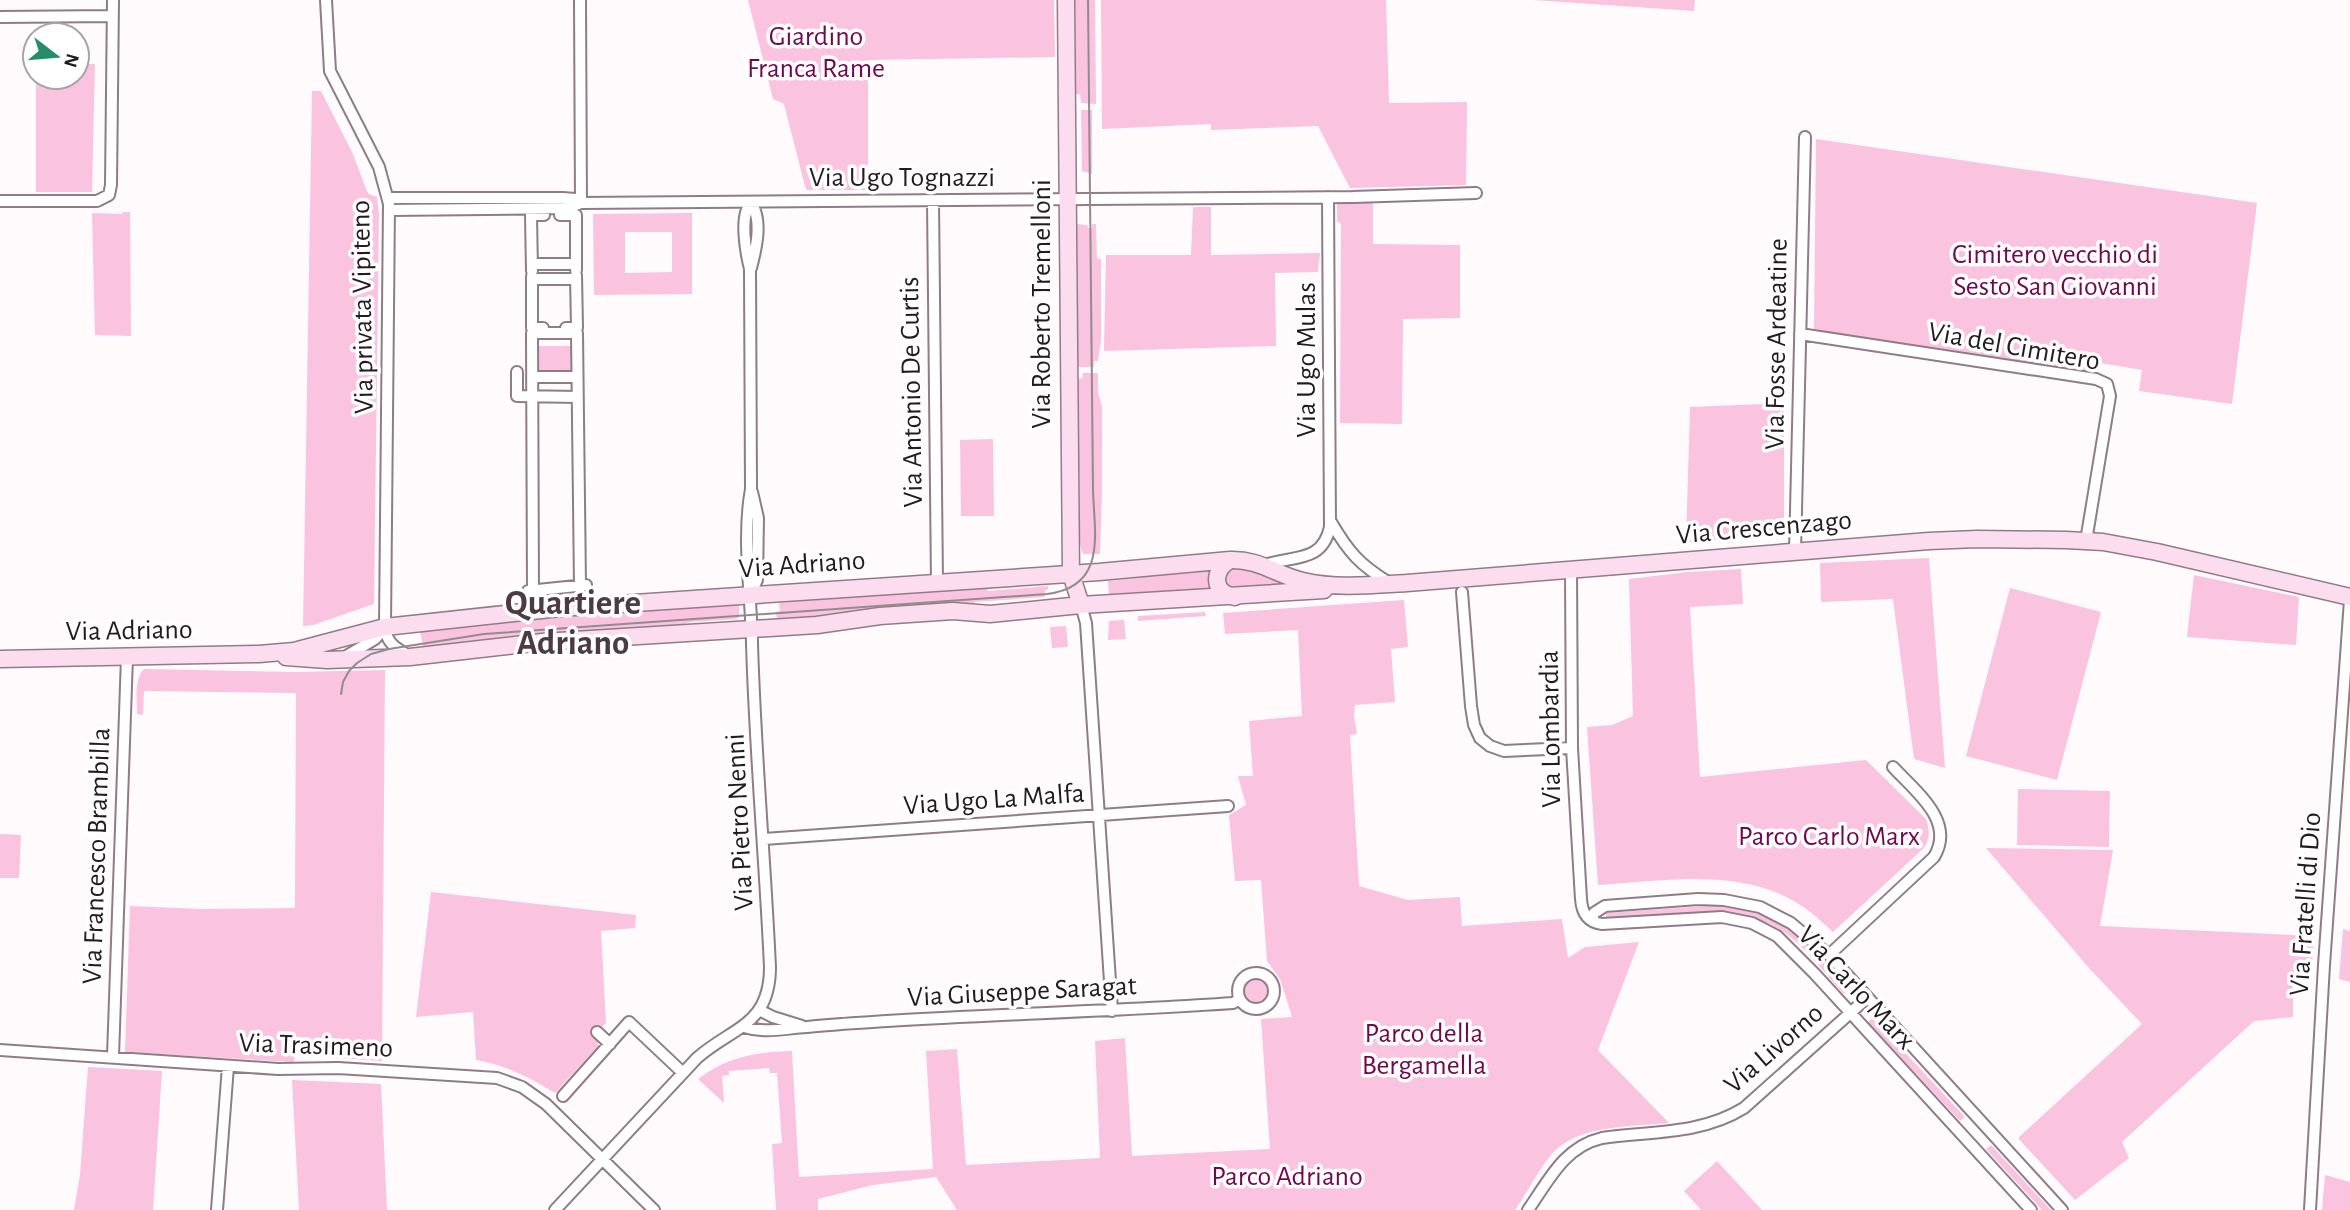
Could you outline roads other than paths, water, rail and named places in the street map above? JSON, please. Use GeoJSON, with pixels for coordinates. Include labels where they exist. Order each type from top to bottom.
{"type":"FeatureCollection","features":[{"type":"Feature","properties":{"kind":"street"},"geometry":{"type":"LineString","coordinates":[[0,201],[97,201],[107,197],[111,185],[113,0]]}},
{"type":"Feature","properties":{"kind":"street","name":"Via privata Vipiteno"},"geometry":{"type":"LineString","coordinates":[[326,0],[331,75],[374,156],[388,198],[385,627]]}},
{"type":"Feature","properties":{"kind":"street"},"geometry":{"type":"LineString","coordinates":[[580,0],[581,203]]}},
{"type":"Feature","properties":{"kind":"street","name":"Via Roberto Tremelloni"},"geometry":{"type":"LineString","coordinates":[[1066,0],[1071,574],[1081,606]]}},
{"type":"Feature","properties":{"kind":"street"},"geometry":{"type":"LineString","coordinates":[[0,16],[113,16]]}},
{"type":"Feature","properties":{"kind":"street","name":"Via Fosse Ardeatine"},"geometry":{"type":"LineString","coordinates":[[1795,552],[1805,137]]}},
{"type":"Feature","properties":{"kind":"street","name":"Via Ugo Tognazzi"},"geometry":{"type":"LineString","coordinates":[[389,210],[569,208],[581,203],[1068,200],[1476,193]]}},
{"type":"Feature","properties":{"kind":"street","name":"Via Ugo Mulas"},"geometry":{"type":"LineString","coordinates":[[1265,565],[1312,554],[1325,541],[1331,522],[1328,197]]}},
{"type":"Feature","properties":{"kind":"street","name":"Via Ugo Tognazzi"},"geometry":{"type":"LineString","coordinates":[[388,198],[569,198],[581,203]]}},
{"type":"Feature","properties":{"kind":"street","name":"Via Antonio De Curtis"},"geometry":{"type":"LineString","coordinates":[[933,201],[937,583]]}},
{"type":"Feature","properties":{"kind":"street","name":"Via Pietro Nenni"},"geometry":{"type":"LineString","coordinates":[[751,202],[745,219],[750,269],[751,489],[758,518],[757,580],[750,595],[771,971],[768,992],[759,1010]]}},
{"type":"Feature","properties":{"kind":"street"},"geometry":{"type":"LineString","coordinates":[[531,215],[576,215],[576,272],[577,328],[532,328],[531,215]]}},
{"type":"Feature","properties":{"kind":"street"},"geometry":{"type":"LineString","coordinates":[[532,272],[576,272]]}},
{"type":"Feature","properties":{"kind":"street"},"geometry":{"type":"LineString","coordinates":[[532,333],[577,333],[583,585],[531,591],[532,396],[532,333]]}},
{"type":"Feature","properties":{"kind":"street","name":"Via del Cimitero"},"geometry":{"type":"LineString","coordinates":[[1800,334],[2096,379],[2106,384],[2110,396],[2086,541]]}},
{"type":"Feature","properties":{"kind":"street"},"geometry":{"type":"LineString","coordinates":[[517,372],[517,396],[578,397]]}},
{"type":"Feature","properties":{"kind":"street"},"geometry":{"type":"LineString","coordinates":[[532,377],[577,377]]}},
{"type":"Feature","properties":{"kind":"street"},"geometry":{"type":"LineString","coordinates":[[737,489],[751,489]]}},
{"type":"Feature","properties":{"kind":"street"},"geometry":{"type":"LineString","coordinates":[[1331,522],[1360,564],[1391,584]]}},
{"type":"Feature","properties":{"kind":"street","name":"Via Crescenzago"},"geometry":{"type":"LineString","coordinates":[[1391,584],[1963,539],[2086,541],[2141,549],[2350,599]]}},
{"type":"Feature","properties":{"kind":"street"},"geometry":{"type":"LineString","coordinates":[[1230,560],[1217,572],[1217,582],[1224,593],[1238,597]]}},
{"type":"Feature","properties":{"kind":"street","name":"Via Adriano"},"geometry":{"type":"LineString","coordinates":[[0,659],[259,654],[294,651],[385,627],[560,608],[1071,574],[1230,560],[1265,565],[1305,582],[1391,584]]}},
{"type":"Feature","properties":{"kind":"street","name":"Via Lombardia"},"geometry":{"type":"LineString","coordinates":[[1571,570],[1572,748],[1580,886]]}},
{"type":"Feature","properties":{"kind":"street","name":"Via Adriano"},"geometry":{"type":"LineString","coordinates":[[259,654],[342,659],[410,657],[542,642],[844,622],[867,617],[953,611],[990,614],[1313,592],[1347,585]]}},
{"type":"Feature","properties":{"kind":"street"},"geometry":{"type":"LineString","coordinates":[[1462,592],[1471,706],[1474,725],[1480,738],[1490,746],[1504,751],[1572,748]]}},
{"type":"Feature","properties":{"kind":"street","name":"Via Fratelli di Dio"},"geometry":{"type":"LineString","coordinates":[[2310,1210],[2350,599]]}},
{"type":"Feature","properties":{"kind":"street"},"geometry":{"type":"LineString","coordinates":[[1081,606],[1086,623],[1111,1011]]}},
{"type":"Feature","properties":{"kind":"street"},"geometry":{"type":"LineString","coordinates":[[385,627],[389,643],[410,657]]}},
{"type":"Feature","properties":{"kind":"street"},"geometry":{"type":"LineString","coordinates":[[342,659],[375,639],[385,627]]}},
{"type":"Feature","properties":{"kind":"street","name":"Via Francesco Brambilla"},"geometry":{"type":"LineString","coordinates":[[113,1056],[127,657]]}},
{"type":"Feature","properties":{"kind":"street","name":"Via Carlo Marx"},"geometry":{"type":"LineString","coordinates":[[1829,955],[1934,857],[1939,847],[1941,832],[1936,816],[1893,767]]}},
{"type":"Feature","properties":{"kind":"street","name":"Via Ugo La Malfa"},"geometry":{"type":"LineString","coordinates":[[764,839],[1228,806]]}},
{"type":"Feature","properties":{"kind":"street"},"geometry":{"type":"LineString","coordinates":[[1580,886],[1581,904],[1584,915],[1592,921],[1598,909],[1581,904]]}},
{"type":"Feature","properties":{"kind":"street"},"geometry":{"type":"LineString","coordinates":[[1580,886],[1590,900],[1609,906]]}},
{"type":"Feature","properties":{"kind":"street","name":"Via Carlo Marx"},"geometry":{"type":"LineString","coordinates":[[1598,909],[1705,899],[1745,903],[1769,911],[1791,923],[1829,955],[2062,1210]]}},
{"type":"Feature","properties":{"kind":"street","name":"Via Carlo Marx"},"geometry":{"type":"LineString","coordinates":[[1592,921],[1609,925],[1716,917],[1752,923],[1781,939],[2031,1210]]}},
{"type":"Feature","properties":{"kind":"street","name":"Via Livorno"},"geometry":{"type":"LineString","coordinates":[[1528,1210],[1561,1161],[1578,1146],[1602,1138],[1697,1128],[1727,1118],[1751,1103],[1867,998]]}},
{"type":"Feature","properties":{"kind":"street","name":"Via Giuseppe Saragat"},"geometry":{"type":"LineString","coordinates":[[744,1027],[756,1031],[774,1031],[940,1018],[1233,1003],[1240,999]]}},
{"type":"Feature","properties":{"kind":"street"},"geometry":{"type":"LineString","coordinates":[[555,1210],[684,1071],[712,1046],[744,1027],[759,1010]]}},
{"type":"Feature","properties":{"kind":"street","name":"Via Giuseppe Saragat"},"geometry":{"type":"LineString","coordinates":[[759,1010],[805,1027]]}},
{"type":"Feature","properties":{"kind":"street"},"geometry":{"type":"LineString","coordinates":[[564,1096],[629,1023],[684,1071]]}},
{"type":"Feature","properties":{"kind":"street"},"geometry":{"type":"LineString","coordinates":[[597,1032],[610,1044]]}},
{"type":"Feature","properties":{"kind":"street","name":"Via Trasimeno"},"geometry":{"type":"LineString","coordinates":[[0,1050],[228,1066],[338,1068],[502,1079],[522,1087],[545,1104],[654,1210]]}},
{"type":"Feature","properties":{"kind":"street"},"geometry":{"type":"LineString","coordinates":[[217,1210],[228,1066]]}},
{"type":"Feature","properties":{"kind":"tram line"},"geometry":{"type":"LineString","coordinates":[[341,694],[349,671],[371,654],[484,634],[1047,594],[1067,589],[1080,581],[1089,569],[1095,540],[1088,0]]}},
{"type":"Feature","properties":{"kind":"district","name":"Quartiere Adriano"},"geometry":{"type":"Point","coordinates":[573,623]}},
{"type":"Feature","properties":{"kind":"park label","name":"Giardino Franca Rame"},"geometry":{"type":"Point","coordinates":[816,53]}},
{"type":"Feature","properties":{"kind":"park label","name":"Cimitero vecchio di Sesto San Giovanni"},"geometry":{"type":"Point","coordinates":[2055,271]}},
{"type":"Feature","properties":{"kind":"park label","name":"Parco Carlo Marx"},"geometry":{"type":"Point","coordinates":[1829,837]}},
{"type":"Feature","properties":{"kind":"park label","name":"Parco della Bergamella"},"geometry":{"type":"Point","coordinates":[1424,1050]}},
{"type":"Feature","properties":{"kind":"park label","name":"Parco Adriano"},"geometry":{"type":"Point","coordinates":[1287,1177]}}]}
